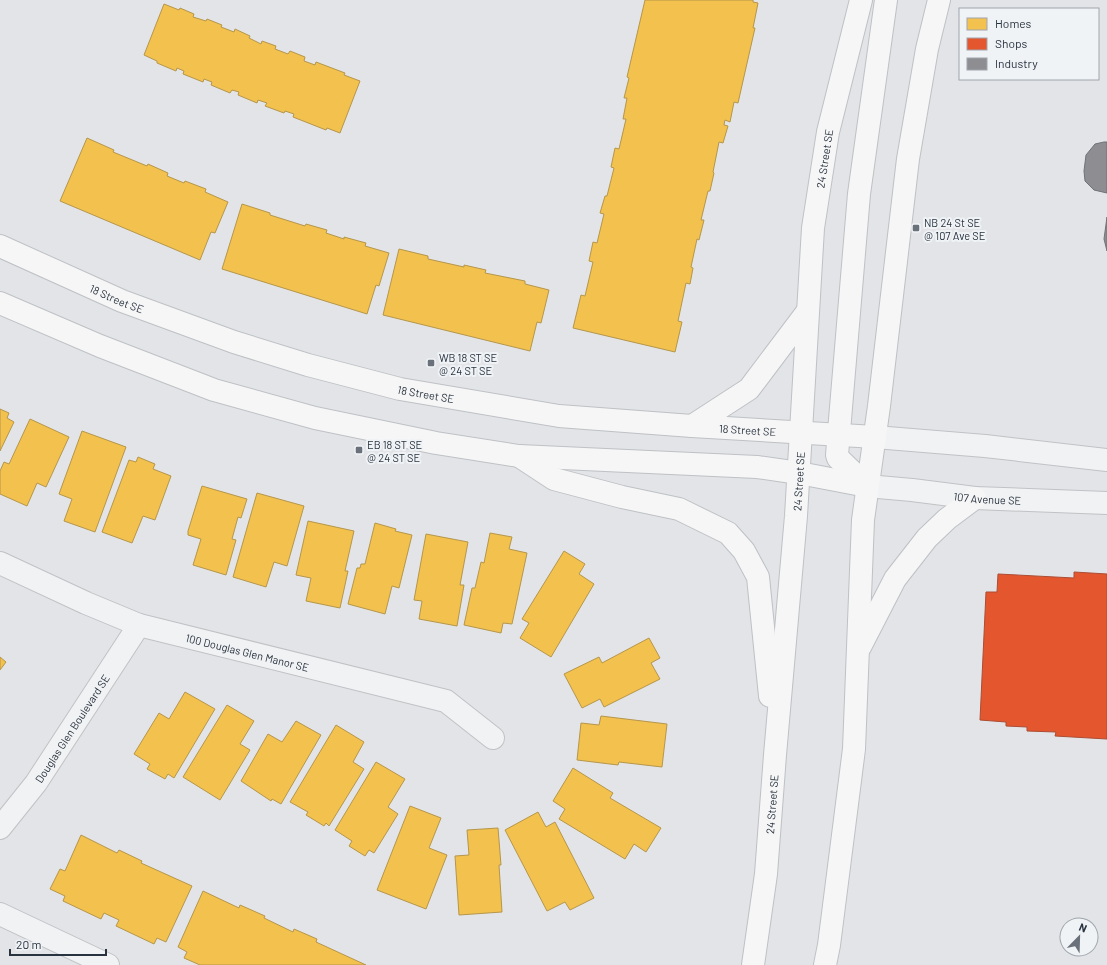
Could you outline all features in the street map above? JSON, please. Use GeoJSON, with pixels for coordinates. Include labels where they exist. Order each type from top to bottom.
{"type":"FeatureCollection","features":[{"type":"Feature","properties":{"kind":"main road","name":"24 Street SE"},"geometry":{"type":"LineString","coordinates":[[753,965],[766,874],[796,516],[813,228],[828,132],[861,0]]}},
{"type":"Feature","properties":{"kind":"main road"},"geometry":{"type":"LineString","coordinates":[[867,486],[838,458],[838,436],[859,194],[886,0]]}},
{"type":"Feature","properties":{"kind":"main road"},"geometry":{"type":"LineString","coordinates":[[825,965],[829,945],[854,749],[857,653],[867,486],[875,437],[908,159],[927,49],[939,0]]}},
{"type":"Feature","properties":{"kind":"main road","name":"18 Street SE"},"geometry":{"type":"LineString","coordinates":[[0,246],[122,301],[234,342],[308,365],[400,388],[559,416],[692,426],[802,432],[838,436],[875,437]]}},
{"type":"Feature","properties":{"kind":"main road"},"geometry":{"type":"LineString","coordinates":[[0,303],[100,346],[214,390],[315,418],[436,443],[519,456],[757,467],[799,473],[867,486]]}},
{"type":"Feature","properties":{"kind":"main road"},"geometry":{"type":"LineString","coordinates":[[692,426],[749,389],[807,312]]}},
{"type":"Feature","properties":{"kind":"main road"},"geometry":{"type":"LineString","coordinates":[[519,456],[554,479],[622,497],[679,509],[728,533],[744,551],[758,577],[775,755]]}},
{"type":"Feature","properties":{"kind":"main road"},"geometry":{"type":"LineString","coordinates":[[857,653],[895,578],[927,538],[947,519],[975,498]]}},
{"type":"Feature","properties":{"kind":"street"},"geometry":{"type":"LineString","coordinates":[[875,437],[985,446],[1107,460]]}},
{"type":"Feature","properties":{"kind":"street","name":"107 Avenue SE"},"geometry":{"type":"LineString","coordinates":[[867,486],[975,498],[1107,502]]}},
{"type":"Feature","properties":{"kind":"street","name":"100 Douglas Glen Manor SE"},"geometry":{"type":"LineString","coordinates":[[0,563],[86,603],[139,625],[446,701],[493,738]]}},
{"type":"Feature","properties":{"kind":"street","name":"Douglas Glen Boulevard SE"},"geometry":{"type":"LineString","coordinates":[[0,828],[36,784],[139,625]]}},
{"type":"Feature","properties":{"kind":"street"},"geometry":{"type":"LineString","coordinates":[[0,914],[108,965]]}},
{"type":"Feature","properties":{"kind":"building: Homes"},"geometry":{"type":"Polygon","coordinates":[[[645,0],[753,0],[753,2],[758,3],[753,28],[755,28],[738,103],[734,102],[730,122],[725,120],[724,125],[728,126],[723,143],[719,142],[710,191],[708,191],[701,220],[704,220],[699,240],[697,239],[691,267],[693,268],[690,284],[686,283],[678,321],[682,322],[675,352],[573,328],[581,295],[585,296],[593,262],[589,261],[593,242],[597,243],[604,214],[600,213],[605,196],[607,196],[614,168],[611,167],[615,148],[619,149],[626,119],[623,119],[627,98],[624,98],[629,78],[627,77],[645,0]]]}},
{"type":"Feature","properties":{"kind":"building: Homes"},"geometry":{"type":"Polygon","coordinates":[[[164,4],[179,10],[180,8],[194,14],[193,17],[206,21],[207,19],[234,32],[235,29],[250,36],[249,38],[261,44],[262,41],[276,46],[275,49],[288,54],[290,51],[305,57],[304,61],[315,65],[316,62],[345,73],[344,75],[360,81],[340,133],[327,128],[326,130],[293,117],[294,114],[285,111],[284,113],[265,106],[267,103],[258,100],[257,103],[238,95],[239,92],[232,90],[230,93],[211,85],[212,82],[204,79],[203,82],[183,74],[184,71],[177,68],[176,71],[157,63],[157,61],[144,55],[164,4]]]}},
{"type":"Feature","properties":{"kind":"building: Homes"},"geometry":{"type":"Polygon","coordinates":[[[87,138],[114,150],[113,152],[147,166],[148,164],[168,173],[167,176],[184,183],[185,181],[206,189],[205,192],[228,202],[215,233],[211,232],[200,260],[60,201],[87,138]]]}},
{"type":"Feature","properties":{"kind":"building: Homes"},"geometry":{"type":"Polygon","coordinates":[[[242,204],[305,226],[306,224],[327,230],[326,233],[344,239],[344,237],[366,243],[365,246],[389,253],[379,286],[376,285],[367,314],[222,269],[242,204]]]}},
{"type":"Feature","properties":{"kind":"building: Homes"},"geometry":{"type":"Polygon","coordinates":[[[399,249],[428,256],[428,259],[486,270],[485,273],[525,281],[525,284],[549,290],[541,323],[537,322],[530,351],[383,315],[399,249]]]}},
{"type":"Feature","properties":{"kind":"building: Homes"},"geometry":{"type":"Polygon","coordinates":[[[0,409],[9,413],[7,418],[14,422],[0,451],[0,409]]]}},
{"type":"Feature","properties":{"kind":"building: Homes"},"geometry":{"type":"Polygon","coordinates":[[[30,419],[69,437],[46,487],[37,483],[27,506],[0,494],[0,471],[4,462],[9,464],[30,419]]]}},
{"type":"Feature","properties":{"kind":"building: Homes"},"geometry":{"type":"Polygon","coordinates":[[[82,431],[126,447],[95,532],[64,521],[72,499],[59,494],[82,431]]]}},
{"type":"Feature","properties":{"kind":"building: Homes"},"geometry":{"type":"Polygon","coordinates":[[[138,457],[155,464],[153,469],[171,476],[155,520],[143,516],[132,543],[102,532],[129,460],[136,462],[138,457]]]}},
{"type":"Feature","properties":{"kind":"building: Homes"},"geometry":{"type":"Polygon","coordinates":[[[202,486],[247,499],[241,518],[238,517],[232,539],[236,540],[226,575],[193,565],[201,539],[188,535],[188,531],[202,486]]]}},
{"type":"Feature","properties":{"kind":"building: Homes"},"geometry":{"type":"Polygon","coordinates":[[[257,493],[304,506],[287,566],[274,562],[266,587],[233,577],[257,493]]]}},
{"type":"Feature","properties":{"kind":"building: Homes"},"geometry":{"type":"Polygon","coordinates":[[[308,521],[354,531],[345,571],[348,571],[340,608],[306,601],[311,578],[296,575],[308,521]]]}},
{"type":"Feature","properties":{"kind":"building: Homes"},"geometry":{"type":"Polygon","coordinates":[[[375,523],[396,529],[395,531],[412,535],[399,588],[392,586],[385,614],[348,604],[357,568],[360,568],[361,564],[365,564],[375,523]]]}},
{"type":"Feature","properties":{"kind":"building: Homes"},"geometry":{"type":"Polygon","coordinates":[[[490,533],[512,537],[509,549],[527,553],[512,624],[503,623],[501,633],[464,625],[472,588],[475,588],[481,562],[484,563],[490,533]]]}},
{"type":"Feature","properties":{"kind":"building: Homes"},"geometry":{"type":"Polygon","coordinates":[[[426,534],[468,542],[460,585],[464,585],[457,626],[419,619],[422,601],[414,600],[426,534]]]}},
{"type":"Feature","properties":{"kind":"building: Homes"},"geometry":{"type":"Polygon","coordinates":[[[564,551],[585,564],[579,574],[594,584],[551,657],[520,638],[529,623],[522,619],[564,551]]]}},
{"type":"Feature","properties":{"kind":"building: Homes"},"geometry":{"type":"Polygon","coordinates":[[[649,638],[660,658],[651,663],[660,679],[604,707],[600,699],[582,708],[564,674],[599,657],[602,663],[649,638]]]}},
{"type":"Feature","properties":{"kind":"building: Homes"},"geometry":{"type":"Polygon","coordinates":[[[0,657],[6,662],[0,670],[0,657]]]}},
{"type":"Feature","properties":{"kind":"building: Homes"},"geometry":{"type":"Polygon","coordinates":[[[185,692],[215,709],[174,778],[168,774],[165,779],[147,769],[150,764],[134,754],[159,713],[169,719],[185,692]]]}},
{"type":"Feature","properties":{"kind":"building: Homes"},"geometry":{"type":"Polygon","coordinates":[[[227,705],[254,721],[240,744],[250,750],[220,800],[183,777],[227,705]]]}},
{"type":"Feature","properties":{"kind":"building: Homes"},"geometry":{"type":"Polygon","coordinates":[[[601,716],[667,724],[662,767],[619,762],[618,765],[577,760],[581,723],[599,725],[601,716]]]}},
{"type":"Feature","properties":{"kind":"building: Homes"},"geometry":{"type":"Polygon","coordinates":[[[296,721],[321,735],[281,804],[272,799],[271,801],[241,781],[268,734],[282,742],[296,721]]]}},
{"type":"Feature","properties":{"kind":"building: Homes"},"geometry":{"type":"Polygon","coordinates":[[[336,725],[364,742],[353,762],[364,769],[329,826],[326,823],[324,826],[306,815],[308,812],[290,802],[336,725]]]}},
{"type":"Feature","properties":{"kind":"building: Homes"},"geometry":{"type":"Polygon","coordinates":[[[376,762],[405,779],[388,807],[398,814],[374,853],[369,850],[365,856],[349,846],[352,841],[335,830],[376,762]]]}},
{"type":"Feature","properties":{"kind":"building: Homes"},"geometry":{"type":"Polygon","coordinates":[[[573,768],[613,793],[610,798],[661,828],[646,852],[634,844],[625,859],[559,819],[565,809],[553,801],[573,768]]]}},
{"type":"Feature","properties":{"kind":"building: Homes"},"geometry":{"type":"Polygon","coordinates":[[[410,806],[441,818],[429,848],[447,855],[426,909],[377,890],[410,806]]]}},
{"type":"Feature","properties":{"kind":"building: Homes"},"geometry":{"type":"Polygon","coordinates":[[[538,812],[546,827],[555,822],[594,898],[570,910],[565,902],[547,911],[505,830],[538,812]]]}},
{"type":"Feature","properties":{"kind":"building: Homes"},"geometry":{"type":"Polygon","coordinates":[[[498,828],[501,865],[499,865],[502,912],[459,915],[455,856],[469,855],[467,830],[498,828]]]}},
{"type":"Feature","properties":{"kind":"building: Homes"},"geometry":{"type":"Polygon","coordinates":[[[81,835],[117,853],[119,850],[142,861],[141,863],[192,886],[166,942],[157,938],[154,944],[116,926],[119,920],[104,913],[101,919],[63,901],[65,896],[50,889],[60,869],[65,871],[81,835]]]}},
{"type":"Feature","properties":{"kind":"building: Homes"},"geometry":{"type":"Polygon","coordinates":[[[203,891],[239,908],[240,905],[265,916],[264,918],[293,932],[294,929],[317,939],[316,942],[366,965],[200,965],[184,958],[187,952],[178,947],[203,891]]]}},
{"type":"Feature","properties":{"kind":"building: Shops"},"geometry":{"type":"Polygon","coordinates":[[[1074,572],[1107,574],[1107,739],[1055,736],[1056,732],[1027,731],[1027,727],[1006,726],[1006,722],[980,720],[986,592],[997,592],[998,574],[1074,578],[1074,572]]]}},
{"type":"Feature","properties":{"kind":"building: Industry"},"geometry":{"type":"Polygon","coordinates":[[[1107,142],[1107,193],[1094,190],[1085,181],[1084,171],[1086,155],[1095,144],[1107,142]]]}},
{"type":"Feature","properties":{"kind":"building: Industry"},"geometry":{"type":"Polygon","coordinates":[[[1107,217],[1107,251],[1104,239],[1107,217]]]}},
{"type":"Feature","properties":{"kind":"place","name":"NB 24 St SE @ 107 Ave SE"},"geometry":{"type":"Point","coordinates":[916,228]}},
{"type":"Feature","properties":{"kind":"place","name":"WB 18 ST SE @ 24 ST SE"},"geometry":{"type":"Point","coordinates":[431,363]}},
{"type":"Feature","properties":{"kind":"place","name":"EB 18 ST SE @ 24 ST SE"},"geometry":{"type":"Point","coordinates":[359,450]}}]}
